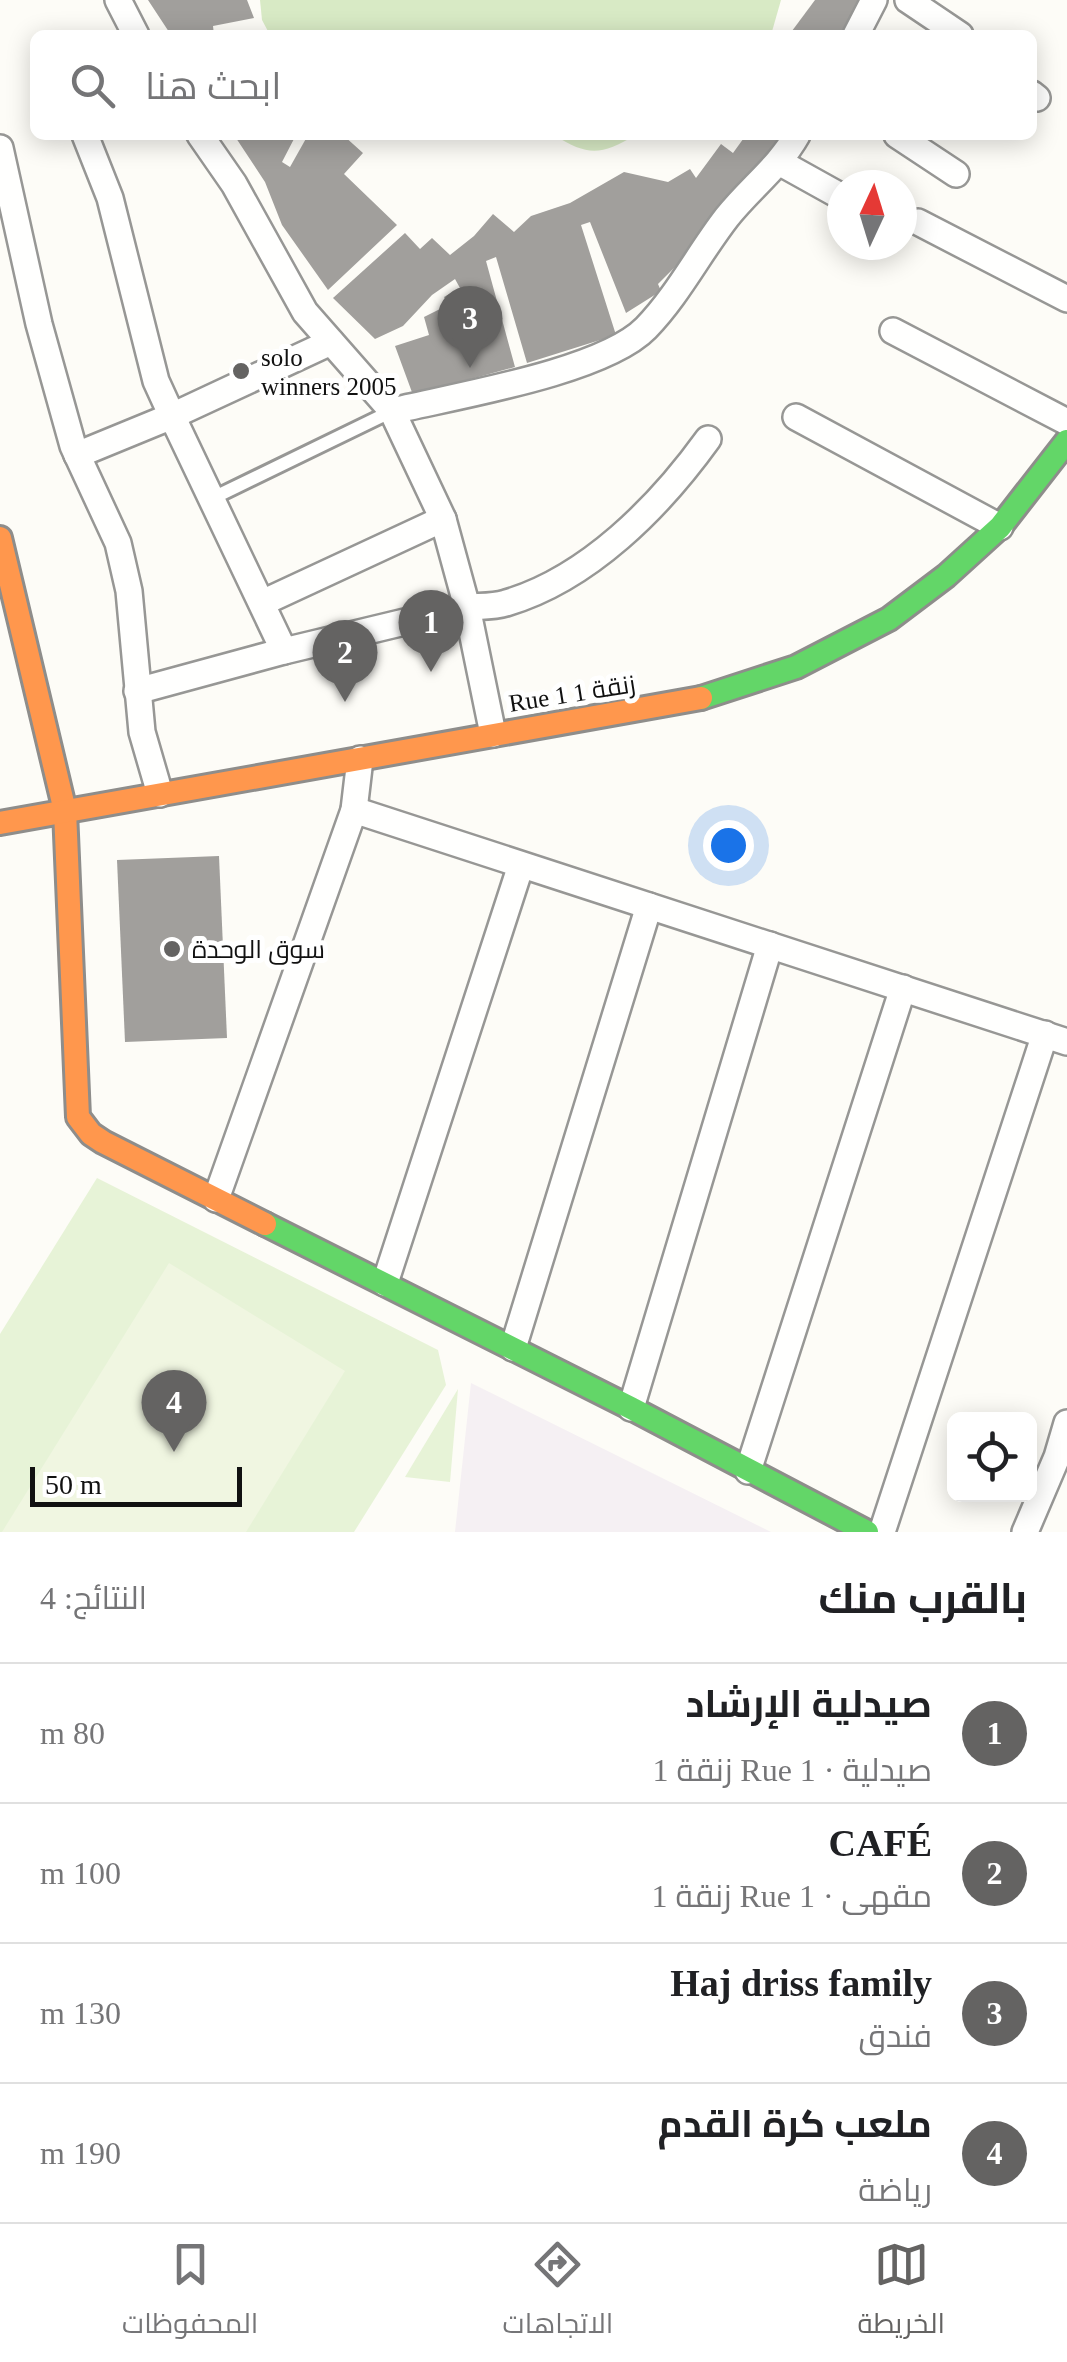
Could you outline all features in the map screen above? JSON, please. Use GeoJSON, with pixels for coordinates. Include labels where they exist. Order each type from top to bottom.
{"type":"FeatureCollection","features":[{"type":"Feature","properties":{"kind":"street"},"geometry":{"type":"LineString","coordinates":[[118,0],[133,30]]}},
{"type":"Feature","properties":{"kind":"street"},"geometry":{"type":"LineString","coordinates":[[859,30],[874,0]]}},
{"type":"Feature","properties":{"kind":"street"},"geometry":{"type":"LineString","coordinates":[[908,0],[953,30]]}},
{"type":"Feature","properties":{"kind":"street"},"geometry":{"type":"LineString","coordinates":[[87,140],[110,198],[156,381],[284,651]]}},
{"type":"Feature","properties":{"kind":"street"},"geometry":{"type":"LineString","coordinates":[[203,140],[234,184],[305,312],[392,410],[444,519],[493,734]]}},
{"type":"Feature","properties":{"kind":"street"},"geometry":{"type":"LineString","coordinates":[[392,410],[526,380],[628,344],[670,300],[728,215],[793,140]]}},
{"type":"Feature","properties":{"kind":"street"},"geometry":{"type":"LineString","coordinates":[[905,140],[956,174]]}},
{"type":"Feature","properties":{"kind":"street"},"geometry":{"type":"LineString","coordinates":[[0,148],[39,324],[77,455],[118,543],[129,591],[142,732],[160,794]]}},
{"type":"Feature","properties":{"kind":"street"},"geometry":{"type":"LineString","coordinates":[[778,162],[827,189]]}},
{"type":"Feature","properties":{"kind":"street"},"geometry":{"type":"LineString","coordinates":[[918,222],[1067,299]]}},
{"type":"Feature","properties":{"kind":"street"},"geometry":{"type":"LineString","coordinates":[[893,331],[1067,422]]}},
{"type":"Feature","properties":{"kind":"street"},"geometry":{"type":"LineString","coordinates":[[77,455],[331,342]]}},
{"type":"Feature","properties":{"kind":"street"},"geometry":{"type":"LineString","coordinates":[[796,418],[1000,527]]}},
{"type":"Feature","properties":{"kind":"street"},"geometry":{"type":"LineString","coordinates":[[138,690],[467,607],[503,604],[548,586],[596,556],[682,476],[708,439]]}},
{"type":"Feature","properties":{"kind":"street","name":"Rue 1 زنقة 1"},"geometry":{"type":"LineString","coordinates":[[0,823],[690,702],[796,667],[889,619],[946,576],[1000,527],[1067,441]]}},
{"type":"Feature","properties":{"kind":"street"},"geometry":{"type":"LineString","coordinates":[[262,603],[444,519]]}},
{"type":"Feature","properties":{"kind":"street"},"geometry":{"type":"LineString","coordinates":[[0,538],[64,811],[78,1116],[90,1134],[632,1408],[867,1532]]}},
{"type":"Feature","properties":{"kind":"street"},"geometry":{"type":"LineString","coordinates":[[216,1199],[354,810],[360,759]]}},
{"type":"Feature","properties":{"kind":"street"},"geometry":{"type":"LineString","coordinates":[[354,810],[1056,1038],[882,1532]]}},
{"type":"Feature","properties":{"kind":"street"},"geometry":{"type":"LineString","coordinates":[[385,1283],[521,865]]}},
{"type":"Feature","properties":{"kind":"street"},"geometry":{"type":"LineString","coordinates":[[512,1348],[649,906]]}},
{"type":"Feature","properties":{"kind":"street"},"geometry":{"type":"LineString","coordinates":[[632,1408],[770,945]]}},
{"type":"Feature","properties":{"kind":"street"},"geometry":{"type":"LineString","coordinates":[[748,1471],[903,988]]}},
{"type":"Feature","properties":{"kind":"street"},"geometry":{"type":"LineString","coordinates":[[1025,1532],[1062,1459],[1067,1423]]}},
{"type":"Feature","properties":{"kind":"lane"},"geometry":{"type":"LineString","coordinates":[[213,498],[392,410]]}},
{"type":"Feature","properties":{"kind":"shaded area"},"geometry":{"type":"Polygon","coordinates":[[[471,1383],[771,1532],[455,1532],[471,1383]]]}},
{"type":"Feature","properties":{"kind":"green space"},"geometry":{"type":"Polygon","coordinates":[[[260,0],[781,0],[772,30],[267,30],[260,0]]]}},
{"type":"Feature","properties":{"kind":"green space"},"geometry":{"type":"Polygon","coordinates":[[[564,140],[626,140],[604,150],[577,147],[564,140]]]}},
{"type":"Feature","properties":{"kind":"green space"},"geometry":{"type":"Polygon","coordinates":[[[97,1178],[438,1350],[446,1385],[354,1532],[0,1532],[0,1334],[97,1178]]]}},
{"type":"Feature","properties":{"kind":"green space"},"geometry":{"type":"Polygon","coordinates":[[[169,1263],[345,1371],[246,1532],[2,1532],[169,1263]]]}},
{"type":"Feature","properties":{"kind":"green space"},"geometry":{"type":"Polygon","coordinates":[[[458,1389],[450,1482],[405,1477],[458,1389]]]}},
{"type":"Feature","properties":{"kind":"building"},"geometry":{"type":"Polygon","coordinates":[[[148,0],[247,0],[254,18],[213,26],[213,30],[168,30],[148,0]]]}},
{"type":"Feature","properties":{"kind":"building"},"geometry":{"type":"Polygon","coordinates":[[[815,0],[859,0],[843,30],[793,30],[815,0]]]}},
{"type":"Feature","properties":{"kind":"building"},"geometry":{"type":"Polygon","coordinates":[[[237,140],[293,140],[282,162],[290,167],[305,140],[349,140],[363,153],[344,174],[397,225],[328,290],[282,225],[265,182],[237,140]]]}},
{"type":"Feature","properties":{"kind":"building"},"geometry":{"type":"Polygon","coordinates":[[[742,140],[781,140],[718,208],[686,256],[658,284],[661,291],[626,313],[590,222],[581,225],[616,335],[527,363],[496,257],[486,261],[515,367],[413,395],[395,346],[429,335],[424,317],[448,305],[444,297],[460,288],[455,279],[432,295],[403,326],[375,339],[333,298],[405,233],[420,249],[432,238],[450,255],[493,214],[514,232],[531,216],[570,203],[624,172],[668,182],[690,169],[696,178],[721,144],[733,153],[742,140]]]}},
{"type":"Feature","properties":{"kind":"building","name":"سوق الوحدة"},"geometry":{"type":"Polygon","coordinates":[[[219,856],[227,1038],[125,1042],[117,860],[219,856]]]}},
{"type":"Feature","properties":{"kind":"traffic: fast"},"geometry":{"type":"LineString","coordinates":[[701,698],[796,667],[889,619],[946,576],[1000,527],[1067,441]]}},
{"type":"Feature","properties":{"kind":"traffic: fast"},"geometry":{"type":"LineString","coordinates":[[265,1224],[867,1532]]}},
{"type":"Feature","properties":{"kind":"traffic: slow"},"geometry":{"type":"LineString","coordinates":[[0,538],[65,811],[78,1117],[103,1142],[265,1224]]}},
{"type":"Feature","properties":{"kind":"traffic: slow"},"geometry":{"type":"LineString","coordinates":[[0,823],[701,698]]}},
{"type":"Feature","properties":{"kind":"place","name":"Haj driss family"},"geometry":{"type":"Point","coordinates":[470,368]}},
{"type":"Feature","properties":{"kind":"place","name":"solo winners 2005"},"geometry":{"type":"Point","coordinates":[241,371]}},
{"type":"Feature","properties":{"kind":"place","name":"صيدلية الإرشاد"},"geometry":{"type":"Point","coordinates":[431,672]}},
{"type":"Feature","properties":{"kind":"place","name":"CAFÉ"},"geometry":{"type":"Point","coordinates":[345,702]}},
{"type":"Feature","properties":{"kind":"place","name":"سوق الوحدة"},"geometry":{"type":"Point","coordinates":[172,949]}},
{"type":"Feature","properties":{"kind":"place","name":"ملعب كرة القدم"},"geometry":{"type":"Point","coordinates":[174,1452]}}]}
